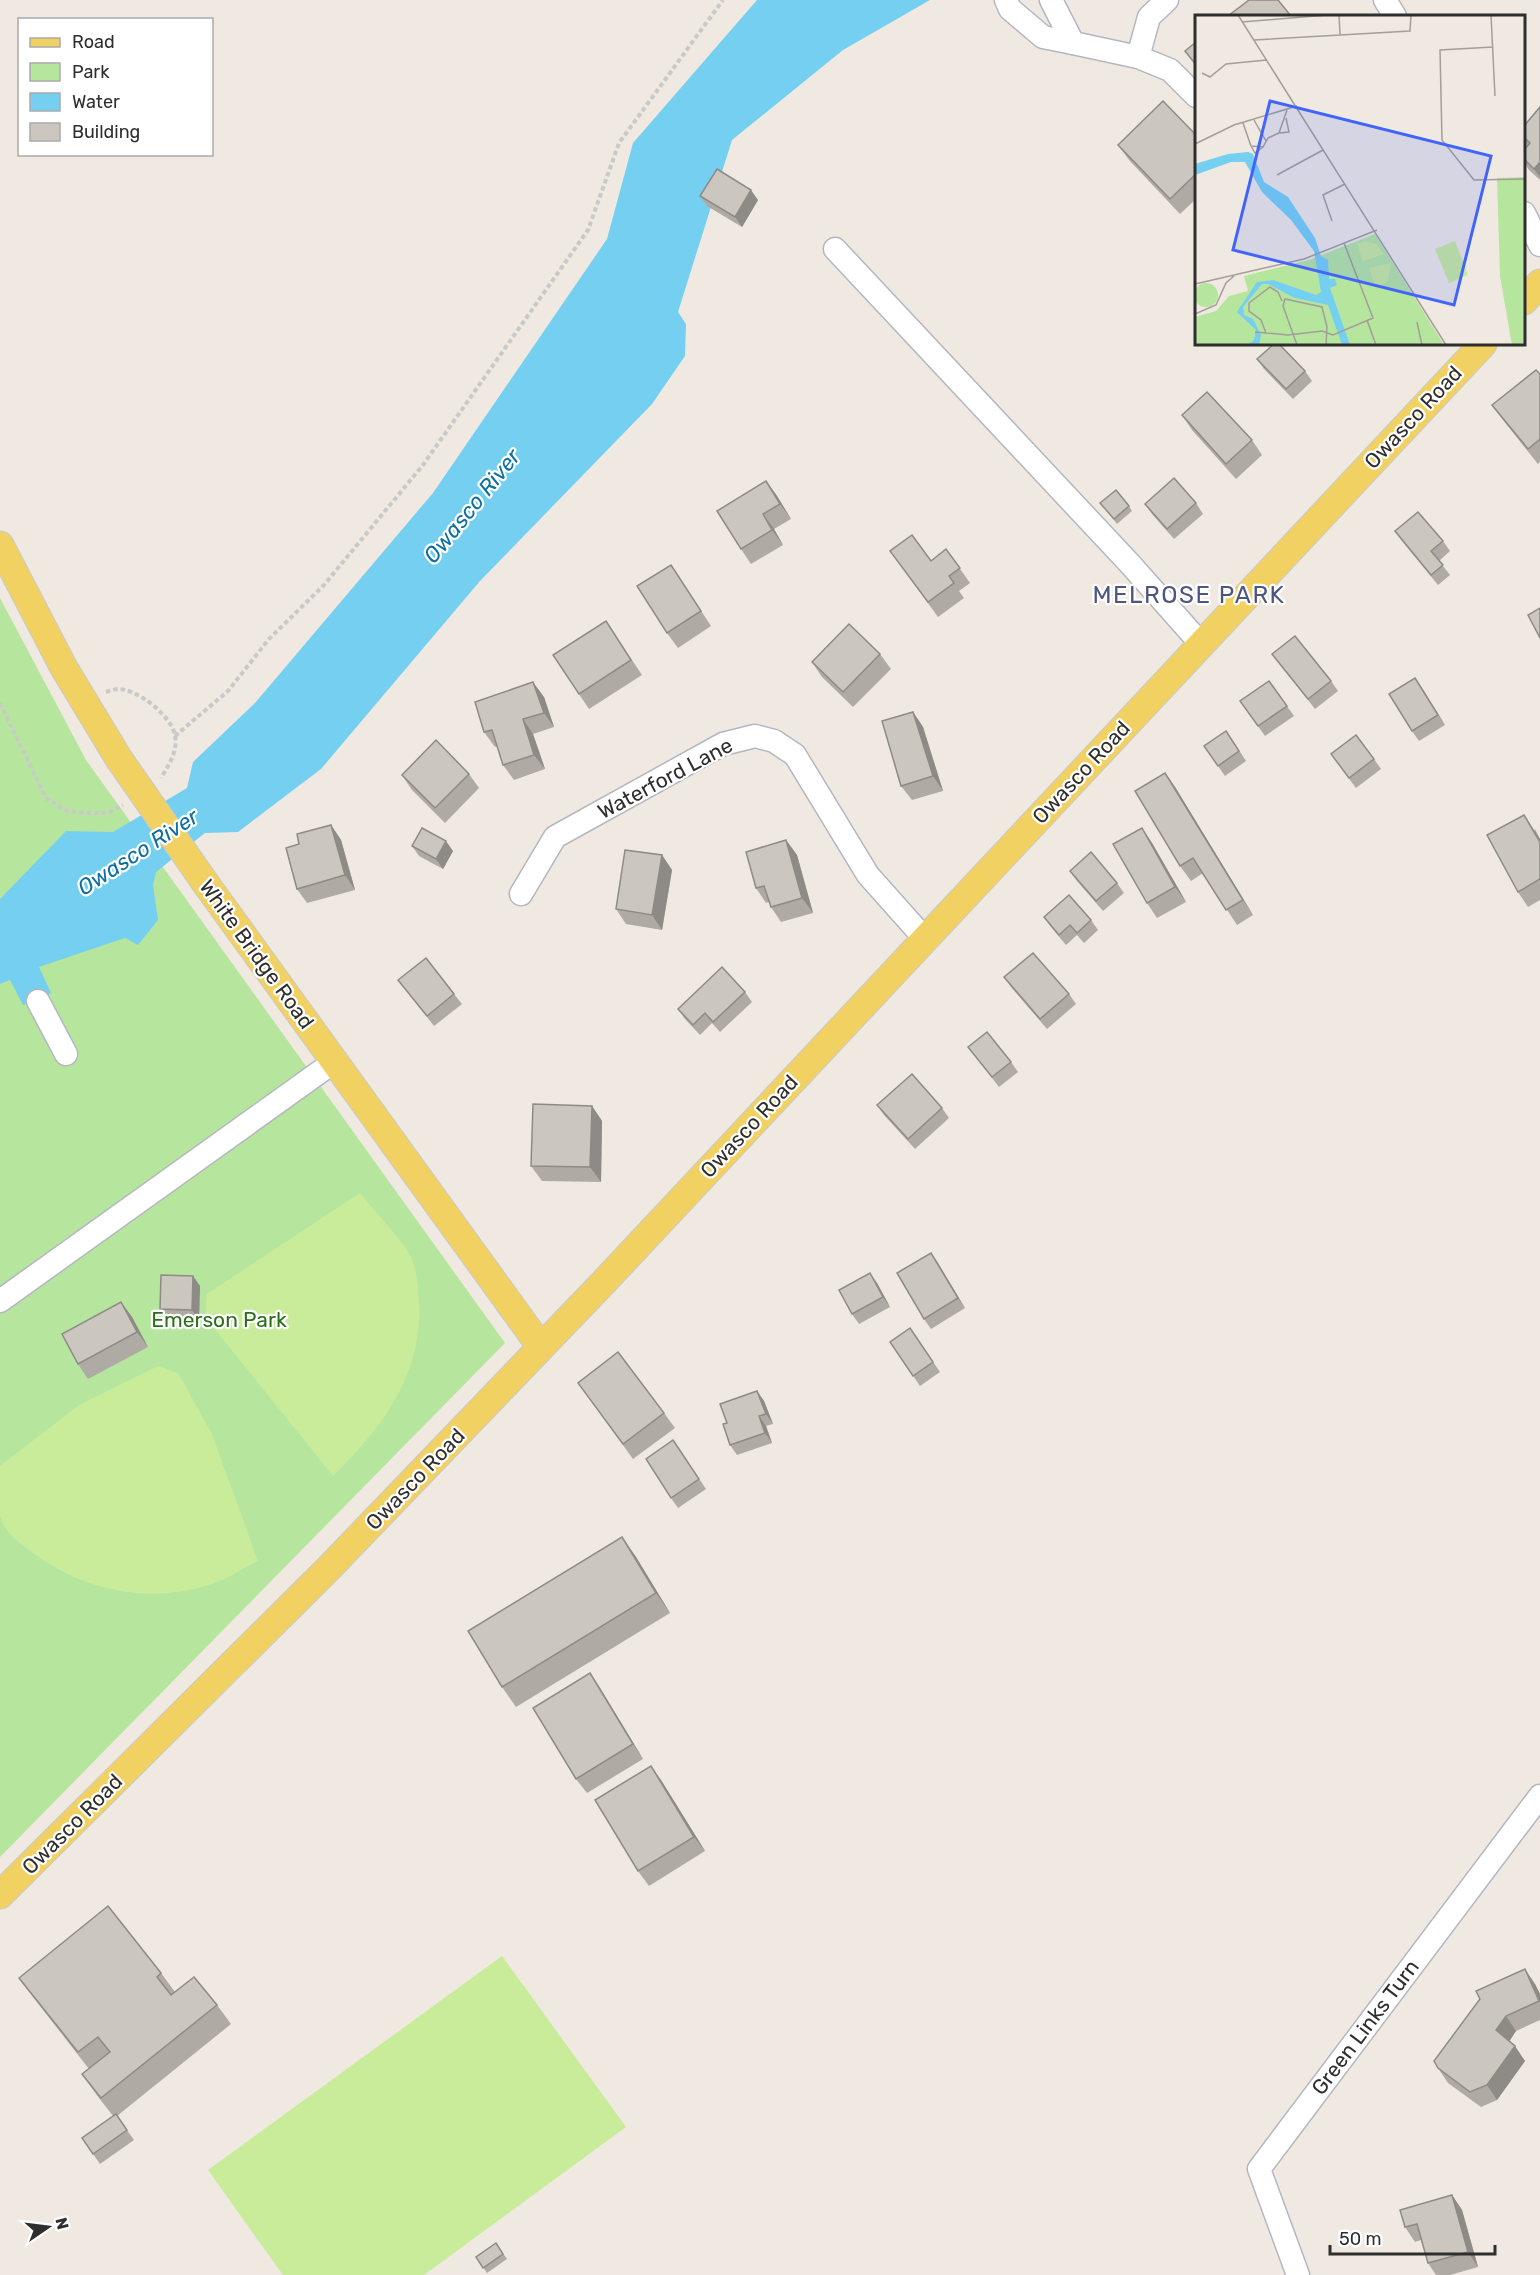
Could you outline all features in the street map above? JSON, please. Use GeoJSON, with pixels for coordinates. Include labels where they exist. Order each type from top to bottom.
{"type":"FeatureCollection","features":[{"type":"Feature","properties":{"kind":"main road"},"geometry":{"type":"LineString","coordinates":[[1525,300],[1540,283]]}},
{"type":"Feature","properties":{"kind":"main road","name":"Owasco Road"},"geometry":{"type":"LineString","coordinates":[[0,1895],[329,1568],[541,1347],[1482,345]]}},
{"type":"Feature","properties":{"kind":"main road","name":"White Bridge Road"},"geometry":{"type":"LineString","coordinates":[[0,545],[64,668],[119,759],[206,884],[541,1347]]}},
{"type":"Feature","properties":{"kind":"street"},"geometry":{"type":"LineString","coordinates":[[1006,0],[1010,9],[1043,37],[1138,57],[1170,70],[1195,94]]}},
{"type":"Feature","properties":{"kind":"street"},"geometry":{"type":"LineString","coordinates":[[1051,0],[1073,43]]}},
{"type":"Feature","properties":{"kind":"street"},"geometry":{"type":"LineString","coordinates":[[1138,57],[1149,17],[1167,0]]}},
{"type":"Feature","properties":{"kind":"street"},"geometry":{"type":"LineString","coordinates":[[1385,0],[1394,15]]}},
{"type":"Feature","properties":{"kind":"street"},"geometry":{"type":"LineString","coordinates":[[1525,215],[1540,245]]}},
{"type":"Feature","properties":{"kind":"street"},"geometry":{"type":"LineString","coordinates":[[835,249],[1131,565],[1201,644]]}},
{"type":"Feature","properties":{"kind":"street","name":"Waterford Lane"},"geometry":{"type":"LineString","coordinates":[[521,894],[555,837],[723,744],[755,736],[774,741],[795,755],[868,875],[925,939]]}},
{"type":"Feature","properties":{"kind":"street"},"geometry":{"type":"LineString","coordinates":[[38,1001],[66,1054]]}},
{"type":"Feature","properties":{"kind":"street"},"geometry":{"type":"LineString","coordinates":[[0,1301],[335,1061]]}},
{"type":"Feature","properties":{"kind":"street","name":"Green Links Turn"},"geometry":{"type":"LineString","coordinates":[[1298,2275],[1259,2169],[1540,1796]]}},
{"type":"Feature","properties":{"kind":"path"},"geometry":{"type":"LineString","coordinates":[[175,736],[228,691],[269,639],[324,585],[423,465],[588,230],[620,143],[723,0]]}},
{"type":"Feature","properties":{"kind":"green space","name":"Emerson Park"},"geometry":{"type":"Polygon","coordinates":[[[0,598],[86,760],[505,1343],[0,1857],[0,598]]]}},
{"type":"Feature","properties":{"kind":"green space"},"geometry":{"type":"Polygon","coordinates":[[[360,1193],[411,1257],[418,1285],[418,1328],[414,1353],[396,1398],[368,1439],[333,1476],[205,1317],[207,1294],[360,1193]]]}},
{"type":"Feature","properties":{"kind":"green space"},"geometry":{"type":"Polygon","coordinates":[[[158,1366],[178,1373],[212,1434],[258,1561],[218,1582],[189,1590],[166,1593],[121,1591],[99,1586],[57,1568],[37,1556],[10,1534],[0,1516],[0,1466],[79,1405],[158,1366]]]}},
{"type":"Feature","properties":{"kind":"green space"},"geometry":{"type":"Polygon","coordinates":[[[502,1956],[626,2127],[424,2275],[283,2275],[208,2170],[502,1956]]]}},
{"type":"Feature","properties":{"kind":"water","name":"Owasco River"},"geometry":{"type":"Polygon","coordinates":[[[757,0],[930,0],[843,50],[732,140],[678,312],[686,324],[685,356],[652,404],[480,581],[321,769],[238,832],[205,833],[156,872],[153,885],[158,920],[138,945],[125,938],[39,967],[51,993],[38,1001],[23,1005],[10,980],[0,984],[0,899],[66,831],[113,832],[187,788],[193,762],[255,703],[433,493],[607,239],[633,143],[757,0]]]}},
{"type":"Feature","properties":{"kind":"building"},"geometry":{"type":"Polygon","coordinates":[[[1249,0],[1278,0],[1290,15],[1229,15],[1249,0]]]}},
{"type":"Feature","properties":{"kind":"building"},"geometry":{"type":"Polygon","coordinates":[[[1195,43],[1195,64],[1185,51],[1195,43]]]}},
{"type":"Feature","properties":{"kind":"building"},"geometry":{"type":"Polygon","coordinates":[[[1163,101],[1195,134],[1195,175],[1170,199],[1118,145],[1163,101]]]}},
{"type":"Feature","properties":{"kind":"building"},"geometry":{"type":"Polygon","coordinates":[[[1540,107],[1540,162],[1534,169],[1525,160],[1525,149],[1530,143],[1525,138],[1525,125],[1540,107]]]}},
{"type":"Feature","properties":{"kind":"building"},"geometry":{"type":"Polygon","coordinates":[[[717,169],[751,190],[735,217],[700,196],[717,169]]]}},
{"type":"Feature","properties":{"kind":"building"},"geometry":{"type":"Polygon","coordinates":[[[1273,345],[1280,345],[1305,371],[1286,389],[1257,359],[1273,345]]]}},
{"type":"Feature","properties":{"kind":"building"},"geometry":{"type":"Polygon","coordinates":[[[1536,370],[1540,374],[1540,439],[1528,449],[1492,405],[1536,370]]]}},
{"type":"Feature","properties":{"kind":"building"},"geometry":{"type":"Polygon","coordinates":[[[1207,392],[1252,440],[1226,464],[1182,415],[1207,392]]]}},
{"type":"Feature","properties":{"kind":"building"},"geometry":{"type":"Polygon","coordinates":[[[1174,478],[1196,503],[1167,529],[1145,504],[1174,478]]]}},
{"type":"Feature","properties":{"kind":"building"},"geometry":{"type":"Polygon","coordinates":[[[766,481],[780,504],[763,514],[772,530],[741,549],[717,511],[766,481]]]}},
{"type":"Feature","properties":{"kind":"building"},"geometry":{"type":"Polygon","coordinates":[[[1116,490],[1129,506],[1114,519],[1100,503],[1116,490]]]}},
{"type":"Feature","properties":{"kind":"building"},"geometry":{"type":"Polygon","coordinates":[[[1418,512],[1443,541],[1431,551],[1443,565],[1431,575],[1395,531],[1418,512]]]}},
{"type":"Feature","properties":{"kind":"building"},"geometry":{"type":"Polygon","coordinates":[[[912,535],[931,561],[946,549],[960,568],[949,576],[954,583],[928,602],[890,551],[912,535]]]}},
{"type":"Feature","properties":{"kind":"building"},"geometry":{"type":"Polygon","coordinates":[[[671,565],[701,611],[667,633],[637,586],[671,565]]]}},
{"type":"Feature","properties":{"kind":"building"},"geometry":{"type":"Polygon","coordinates":[[[1540,608],[1540,638],[1528,615],[1540,608]]]}},
{"type":"Feature","properties":{"kind":"building"},"geometry":{"type":"Polygon","coordinates":[[[606,621],[631,660],[579,694],[553,655],[606,621]]]}},
{"type":"Feature","properties":{"kind":"building"},"geometry":{"type":"Polygon","coordinates":[[[849,624],[880,654],[843,692],[812,662],[849,624]]]}},
{"type":"Feature","properties":{"kind":"building"},"geometry":{"type":"Polygon","coordinates":[[[1295,636],[1331,681],[1308,699],[1272,654],[1295,636]]]}},
{"type":"Feature","properties":{"kind":"building"},"geometry":{"type":"Polygon","coordinates":[[[1415,678],[1438,715],[1412,731],[1389,694],[1415,678]]]}},
{"type":"Feature","properties":{"kind":"building"},"geometry":{"type":"Polygon","coordinates":[[[1269,681],[1287,706],[1258,726],[1240,701],[1269,681]]]}},
{"type":"Feature","properties":{"kind":"building"},"geometry":{"type":"Polygon","coordinates":[[[533,682],[544,713],[523,719],[534,755],[503,765],[492,730],[484,732],[475,702],[533,682]]]}},
{"type":"Feature","properties":{"kind":"building"},"geometry":{"type":"Polygon","coordinates":[[[913,712],[933,776],[901,786],[882,721],[913,712]]]}},
{"type":"Feature","properties":{"kind":"building"},"geometry":{"type":"Polygon","coordinates":[[[1226,731],[1239,751],[1218,766],[1204,746],[1226,731]]]}},
{"type":"Feature","properties":{"kind":"building"},"geometry":{"type":"Polygon","coordinates":[[[1356,735],[1374,759],[1349,778],[1331,754],[1356,735]]]}},
{"type":"Feature","properties":{"kind":"building"},"geometry":{"type":"Polygon","coordinates":[[[436,740],[469,774],[435,808],[402,775],[436,740]]]}},
{"type":"Feature","properties":{"kind":"building"},"geometry":{"type":"Polygon","coordinates":[[[1165,773],[1243,900],[1226,910],[1193,858],[1180,866],[1135,791],[1165,773]]]}},
{"type":"Feature","properties":{"kind":"building"},"geometry":{"type":"Polygon","coordinates":[[[1524,815],[1540,842],[1540,879],[1518,892],[1487,835],[1524,815]]]}},
{"type":"Feature","properties":{"kind":"building"},"geometry":{"type":"Polygon","coordinates":[[[331,825],[345,875],[297,889],[286,848],[299,844],[297,834],[331,825]]]}},
{"type":"Feature","properties":{"kind":"building"},"geometry":{"type":"Polygon","coordinates":[[[422,828],[446,841],[436,859],[412,846],[422,828]]]}},
{"type":"Feature","properties":{"kind":"building"},"geometry":{"type":"Polygon","coordinates":[[[1142,828],[1175,887],[1147,903],[1113,844],[1142,828]]]}},
{"type":"Feature","properties":{"kind":"building"},"geometry":{"type":"Polygon","coordinates":[[[786,840],[802,898],[771,907],[764,886],[756,888],[746,852],[786,840]]]}},
{"type":"Feature","properties":{"kind":"building"},"geometry":{"type":"Polygon","coordinates":[[[625,850],[662,855],[652,915],[616,909],[625,850]]]}},
{"type":"Feature","properties":{"kind":"building"},"geometry":{"type":"Polygon","coordinates":[[[1091,852],[1117,883],[1096,901],[1070,871],[1091,852]]]}},
{"type":"Feature","properties":{"kind":"building"},"geometry":{"type":"Polygon","coordinates":[[[1069,895],[1091,920],[1077,933],[1070,925],[1059,935],[1044,917],[1069,895]]]}},
{"type":"Feature","properties":{"kind":"building"},"geometry":{"type":"Polygon","coordinates":[[[1033,953],[1069,994],[1040,1019],[1004,977],[1033,953]]]}},
{"type":"Feature","properties":{"kind":"building"},"geometry":{"type":"Polygon","coordinates":[[[426,958],[454,994],[427,1016],[398,980],[426,958]]]}},
{"type":"Feature","properties":{"kind":"building"},"geometry":{"type":"Polygon","coordinates":[[[722,967],[745,992],[713,1022],[705,1013],[693,1025],[678,1009],[722,967]]]}},
{"type":"Feature","properties":{"kind":"building"},"geometry":{"type":"Polygon","coordinates":[[[987,1032],[1011,1062],[992,1077],[968,1047],[987,1032]]]}},
{"type":"Feature","properties":{"kind":"building"},"geometry":{"type":"Polygon","coordinates":[[[912,1074],[942,1108],[908,1139],[877,1105],[912,1074]]]}},
{"type":"Feature","properties":{"kind":"building"},"geometry":{"type":"Polygon","coordinates":[[[533,1104],[592,1106],[590,1167],[531,1166],[533,1104]]]}},
{"type":"Feature","properties":{"kind":"building"},"geometry":{"type":"Polygon","coordinates":[[[931,1253],[958,1298],[924,1319],[897,1273],[931,1253]]]}},
{"type":"Feature","properties":{"kind":"building"},"geometry":{"type":"Polygon","coordinates":[[[870,1273],[883,1297],[852,1314],[839,1290],[870,1273]]]}},
{"type":"Feature","properties":{"kind":"building"},"geometry":{"type":"Polygon","coordinates":[[[161,1275],[193,1276],[192,1310],[160,1309],[161,1275]]]}},
{"type":"Feature","properties":{"kind":"building"},"geometry":{"type":"Polygon","coordinates":[[[121,1302],[137,1332],[78,1364],[62,1334],[121,1302]]]}},
{"type":"Feature","properties":{"kind":"building"},"geometry":{"type":"Polygon","coordinates":[[[910,1328],[933,1362],[913,1376],[890,1342],[910,1328]]]}},
{"type":"Feature","properties":{"kind":"building"},"geometry":{"type":"Polygon","coordinates":[[[618,1352],[664,1413],[623,1444],[578,1383],[618,1352]]]}},
{"type":"Feature","properties":{"kind":"building"},"geometry":{"type":"Polygon","coordinates":[[[757,1391],[766,1414],[759,1416],[765,1433],[730,1445],[723,1424],[727,1423],[720,1404],[757,1391]]]}},
{"type":"Feature","properties":{"kind":"building"},"geometry":{"type":"Polygon","coordinates":[[[673,1440],[699,1479],[671,1498],[646,1459],[673,1440]]]}},
{"type":"Feature","properties":{"kind":"building"},"geometry":{"type":"Polygon","coordinates":[[[622,1537],[656,1593],[502,1687],[468,1631],[622,1537]]]}},
{"type":"Feature","properties":{"kind":"building"},"geometry":{"type":"Polygon","coordinates":[[[590,1673],[633,1744],[576,1779],[533,1708],[590,1673]]]}},
{"type":"Feature","properties":{"kind":"building"},"geometry":{"type":"Polygon","coordinates":[[[651,1766],[694,1837],[638,1871],[595,1800],[651,1766]]]}},
{"type":"Feature","properties":{"kind":"building"},"geometry":{"type":"Polygon","coordinates":[[[108,1906],[161,1973],[157,1977],[171,1995],[194,1977],[217,2005],[101,2098],[82,2074],[110,2052],[98,2037],[78,2052],[19,1978],[108,1906]]]}},
{"type":"Feature","properties":{"kind":"building"},"geometry":{"type":"Polygon","coordinates":[[[1525,1969],[1539,2001],[1506,2016],[1496,2030],[1515,2046],[1487,2085],[1470,2092],[1438,2068],[1434,2061],[1480,1999],[1476,1991],[1525,1969]]]}},
{"type":"Feature","properties":{"kind":"building"},"geometry":{"type":"Polygon","coordinates":[[[116,2114],[127,2130],[93,2154],[82,2138],[116,2114]]]}},
{"type":"Feature","properties":{"kind":"building"},"geometry":{"type":"Polygon","coordinates":[[[1452,2195],[1468,2252],[1428,2263],[1417,2224],[1405,2227],[1400,2210],[1452,2195]]]}},
{"type":"Feature","properties":{"kind":"building"},"geometry":{"type":"Polygon","coordinates":[[[496,2243],[503,2254],[483,2268],[476,2257],[496,2243]]]}},
{"type":"Feature","properties":{"kind":"district","name":"MELROSE PARK"},"geometry":{"type":"Point","coordinates":[1189,595]}}]}
